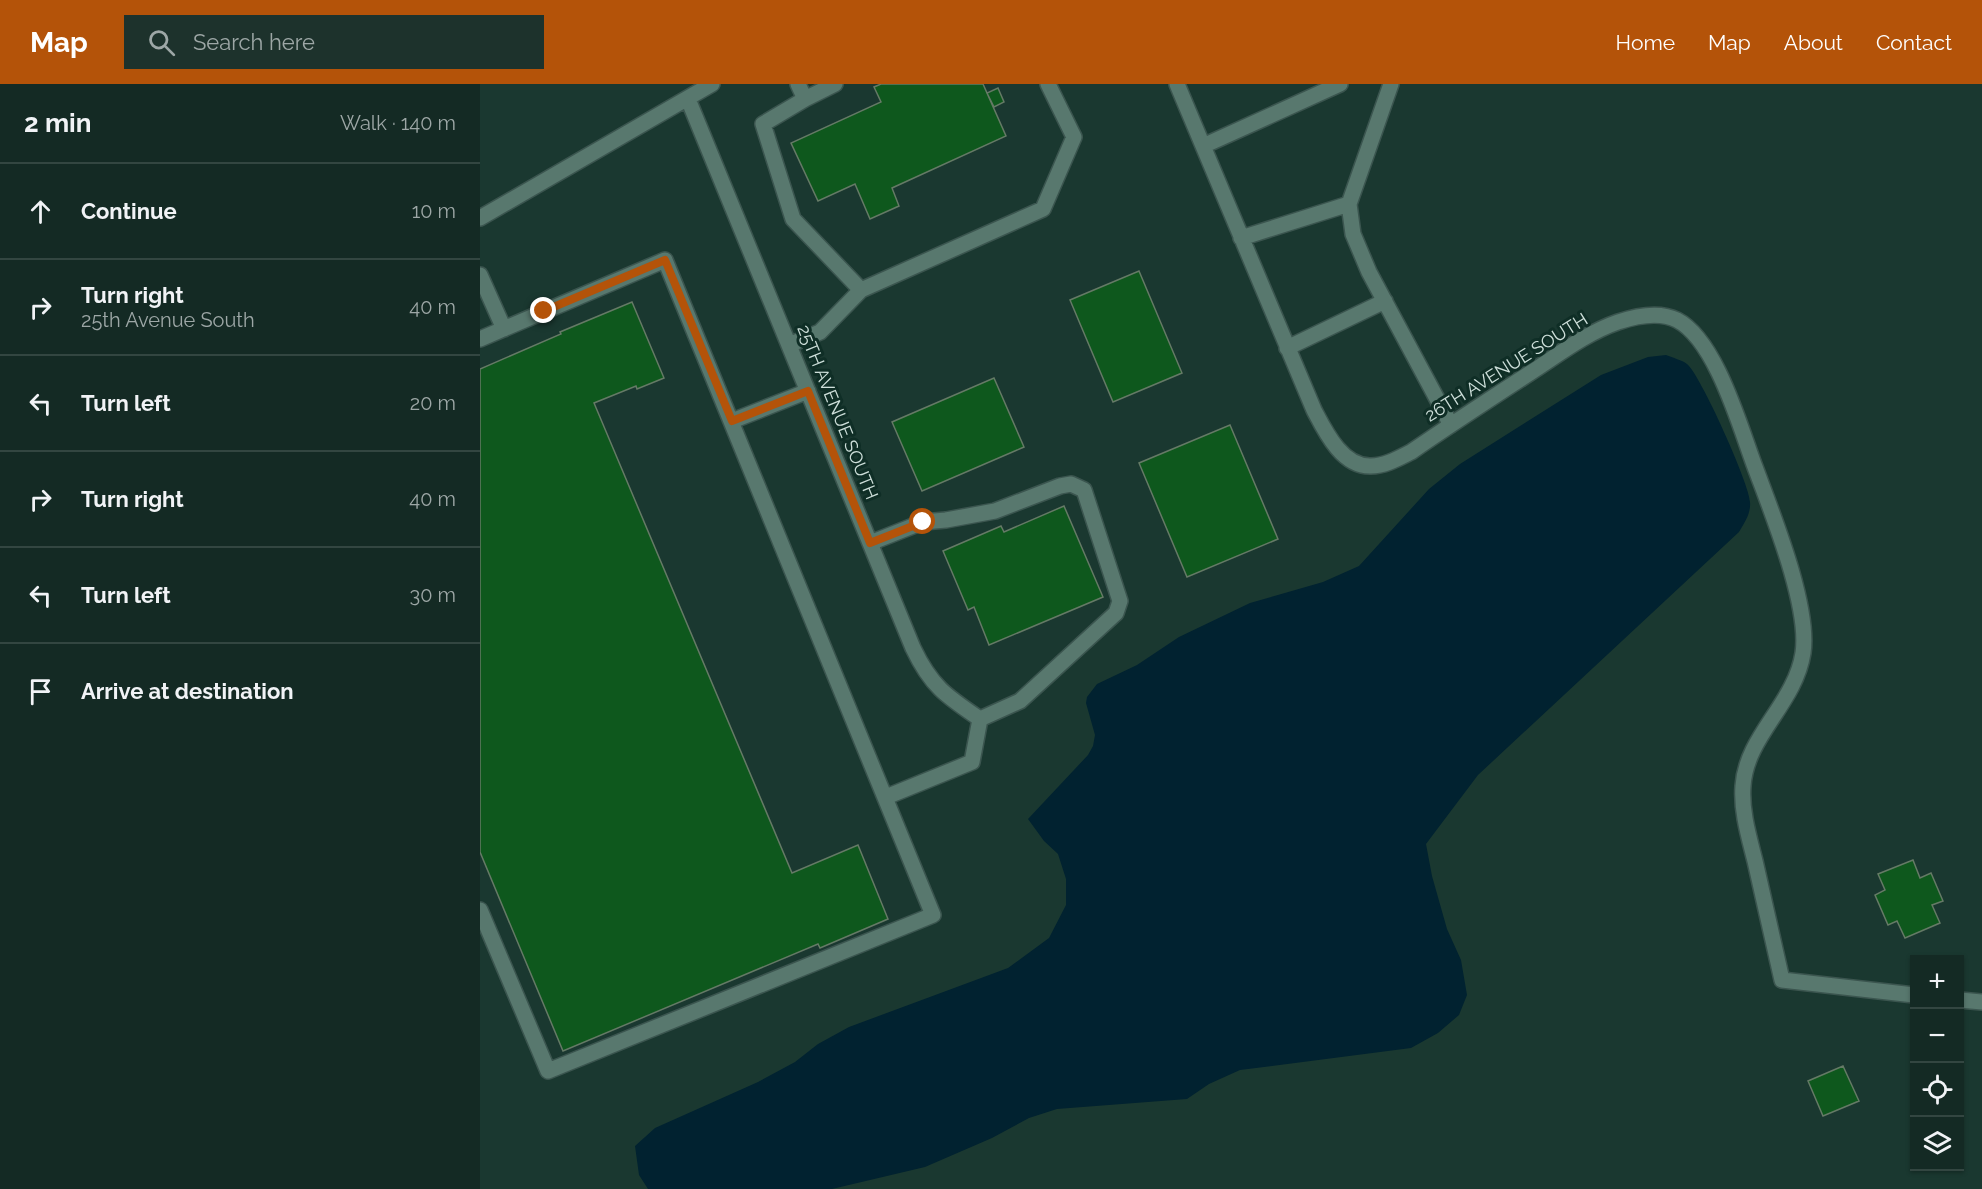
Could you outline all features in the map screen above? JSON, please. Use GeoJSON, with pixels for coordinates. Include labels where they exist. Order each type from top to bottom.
{"type":"FeatureCollection","features":[{"type":"Feature","properties":{"kind":"street"},"geometry":{"type":"LineString","coordinates":[[480,218],[712,84]]}},
{"type":"Feature","properties":{"kind":"street"},"geometry":{"type":"LineString","coordinates":[[798,84],[805,99]]}},
{"type":"Feature","properties":{"kind":"street"},"geometry":{"type":"LineString","coordinates":[[835,84],[763,124],[793,219],[861,291]]}},
{"type":"Feature","properties":{"kind":"street"},"geometry":{"type":"LineString","coordinates":[[789,345],[820,332],[861,291],[1042,209],[1074,137],[1048,84]]}},
{"type":"Feature","properties":{"kind":"street","name":"26TH AVENUE SOUTH"},"geometry":{"type":"LineString","coordinates":[[1177,84],[1287,348],[1325,431],[1335,446],[1360,464],[1371,466],[1398,459],[1585,337],[1617,322],[1639,316],[1658,315],[1678,321],[1695,335],[1720,376],[1734,411],[1784,550],[1802,624],[1803,651],[1796,678],[1751,754],[1743,784],[1744,814],[1782,980],[1910,995]]}},
{"type":"Feature","properties":{"kind":"street"},"geometry":{"type":"LineString","coordinates":[[1203,146],[1340,84]]}},
{"type":"Feature","properties":{"kind":"street"},"geometry":{"type":"LineString","coordinates":[[1391,84],[1349,204],[1353,234],[1369,272],[1451,425]]}},
{"type":"Feature","properties":{"kind":"street","name":"25TH AVENUE SOUTH"},"geometry":{"type":"LineString","coordinates":[[688,99],[913,648],[929,679],[948,697],[980,719]]}},
{"type":"Feature","properties":{"kind":"street"},"geometry":{"type":"LineString","coordinates":[[1241,238],[1349,204]]}},
{"type":"Feature","properties":{"kind":"street"},"geometry":{"type":"LineString","coordinates":[[480,339],[665,260],[933,915],[548,1071],[480,910]]}},
{"type":"Feature","properties":{"kind":"street"},"geometry":{"type":"LineString","coordinates":[[480,275],[504,329]]}},
{"type":"Feature","properties":{"kind":"street"},"geometry":{"type":"LineString","coordinates":[[1287,348],[1384,301]]}},
{"type":"Feature","properties":{"kind":"street"},"geometry":{"type":"LineString","coordinates":[[732,421],[808,391]]}},
{"type":"Feature","properties":{"kind":"street"},"geometry":{"type":"LineString","coordinates":[[870,543],[923,522],[995,511],[1071,484],[1084,490],[1120,601],[1116,613],[1020,701],[980,719],[972,762],[886,797]]}},
{"type":"Feature","properties":{"kind":"street"},"geometry":{"type":"LineString","coordinates":[[1964,1000],[1982,1002]]}},
{"type":"Feature","properties":{"kind":"water"},"geometry":{"type":"Polygon","coordinates":[[[1666,355],[1687,364],[1702,387],[1742,475],[1750,502],[1749,514],[1739,532],[1478,775],[1426,844],[1432,876],[1447,929],[1461,960],[1467,995],[1459,1015],[1438,1033],[1411,1048],[1240,1070],[1209,1084],[1187,1099],[1057,1109],[1029,1118],[992,1138],[925,1167],[832,1189],[648,1189],[639,1175],[635,1146],[655,1128],[758,1082],[795,1062],[818,1044],[849,1027],[1008,968],[1049,938],[1066,905],[1066,879],[1058,854],[1044,841],[1028,819],[1088,755],[1093,746],[1095,735],[1086,703],[1087,697],[1097,684],[1137,665],[1179,637],[1250,603],[1323,582],[1359,566],[1429,489],[1460,464],[1601,375],[1648,357],[1666,355]]]}},
{"type":"Feature","properties":{"kind":"building"},"geometry":{"type":"Polygon","coordinates":[[[881,84],[983,84],[1006,136],[892,188],[899,206],[870,219],[855,184],[818,201],[791,143],[881,102],[874,87],[881,84]]]}},
{"type":"Feature","properties":{"kind":"building"},"geometry":{"type":"Polygon","coordinates":[[[998,88],[1004,102],[994,107],[987,93],[998,88]]]}},
{"type":"Feature","properties":{"kind":"building"},"geometry":{"type":"Polygon","coordinates":[[[1139,271],[1182,373],[1113,402],[1070,300],[1139,271]]]}},
{"type":"Feature","properties":{"kind":"building"},"geometry":{"type":"Polygon","coordinates":[[[632,302],[664,378],[637,389],[636,386],[594,403],[792,873],[858,845],[888,919],[820,948],[818,944],[563,1051],[480,852],[480,369],[632,302]]]}},
{"type":"Feature","properties":{"kind":"building"},"geometry":{"type":"Polygon","coordinates":[[[994,378],[1024,447],[922,491],[892,422],[994,378]]]}},
{"type":"Feature","properties":{"kind":"building"},"geometry":{"type":"Polygon","coordinates":[[[1230,425],[1278,539],[1187,577],[1139,463],[1230,425]]]}},
{"type":"Feature","properties":{"kind":"building"},"geometry":{"type":"Polygon","coordinates":[[[1064,506],[1103,597],[989,645],[974,607],[968,610],[943,551],[1001,526],[1004,532],[1064,506]]]}},
{"type":"Feature","properties":{"kind":"building"},"geometry":{"type":"Polygon","coordinates":[[[1913,860],[1920,878],[1931,873],[1943,901],[1932,905],[1940,923],[1905,938],[1897,921],[1888,925],[1875,895],[1885,890],[1878,874],[1913,860]]]}},
{"type":"Feature","properties":{"kind":"building"},"geometry":{"type":"Polygon","coordinates":[[[1843,1066],[1859,1101],[1823,1116],[1808,1081],[1843,1066]]]}},
{"type":"Feature","properties":{"kind":"route"},"geometry":{"type":"LineString","coordinates":[[544,311],[665,260],[732,421],[808,391],[870,543],[923,522]]}}]}
